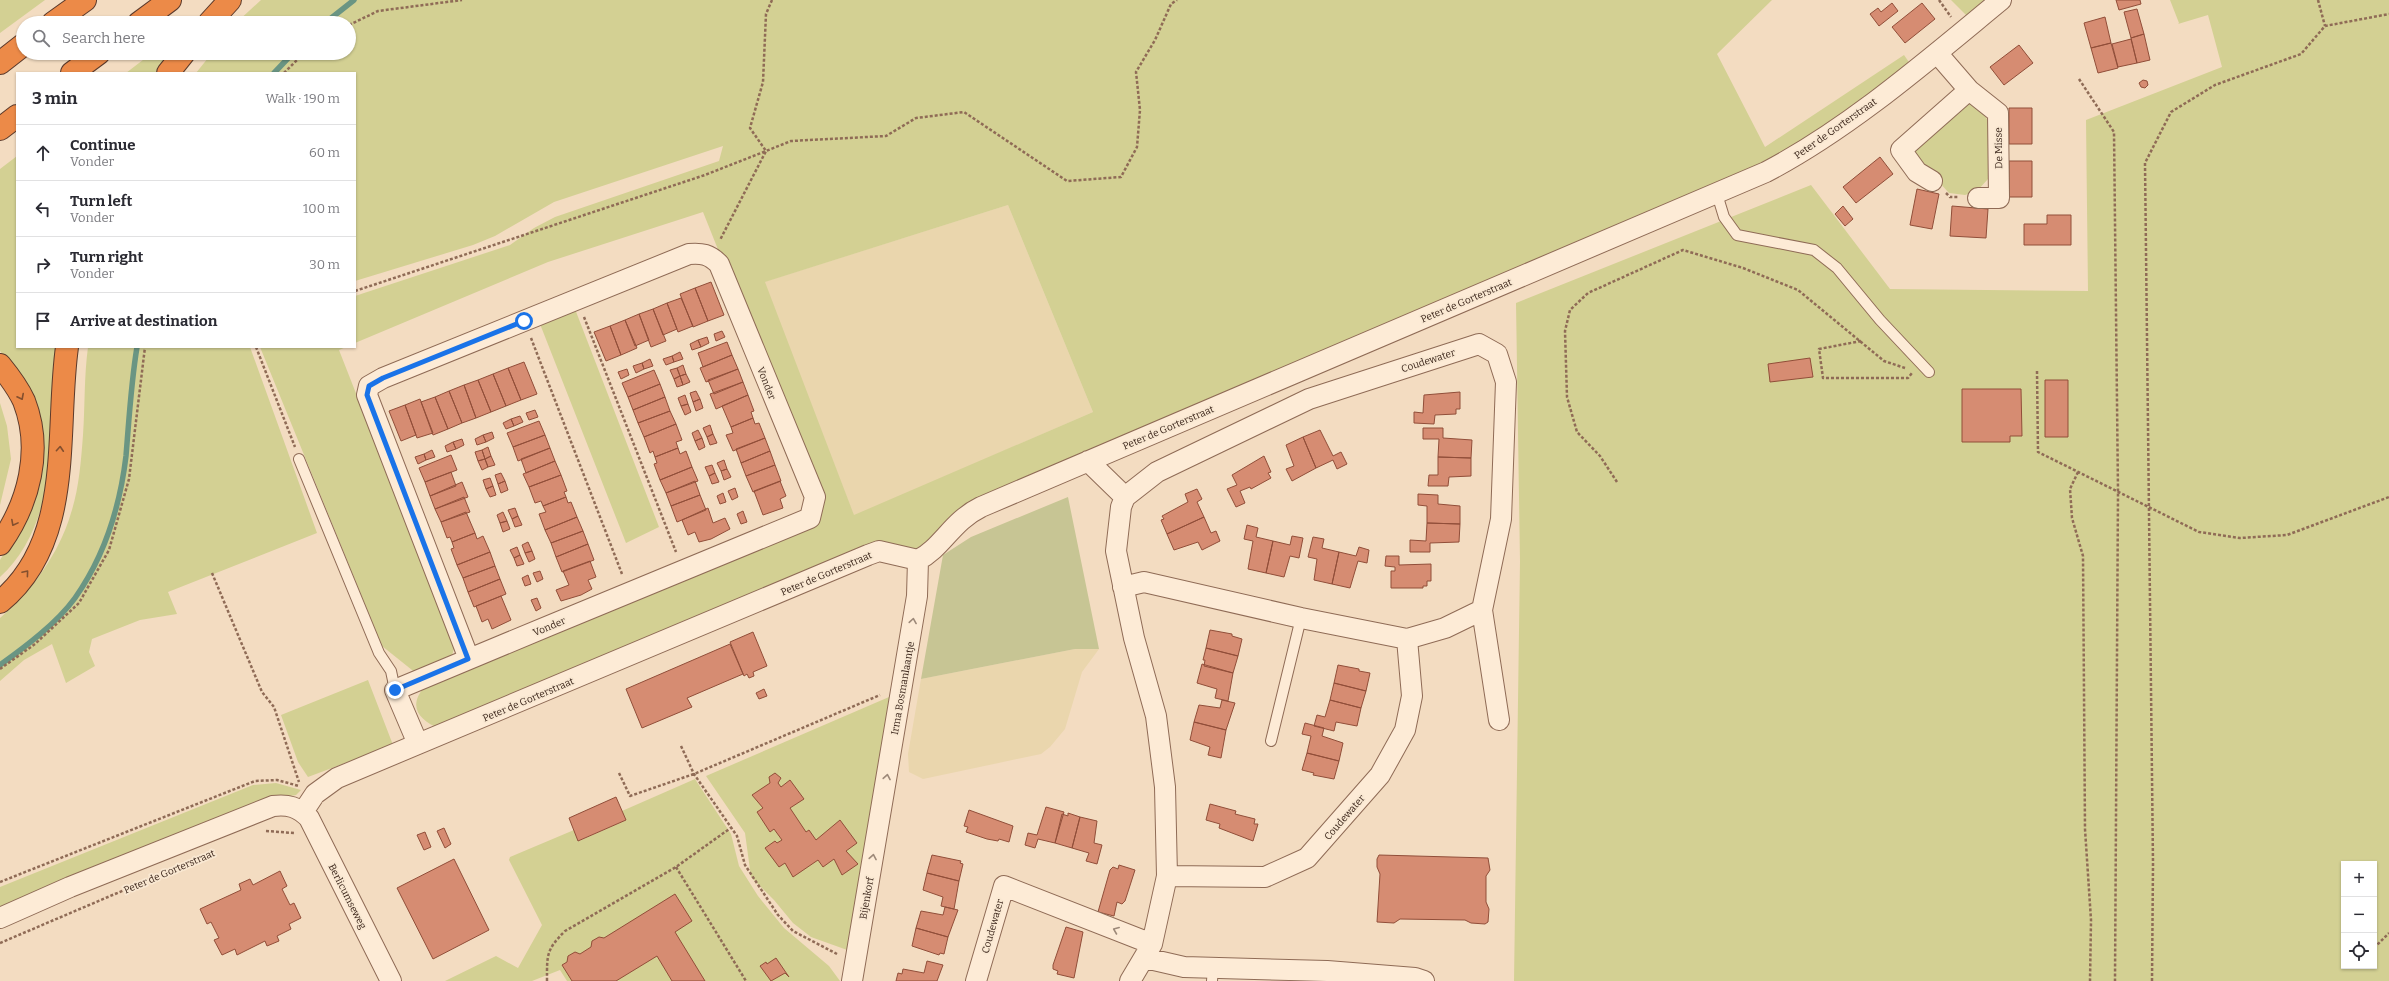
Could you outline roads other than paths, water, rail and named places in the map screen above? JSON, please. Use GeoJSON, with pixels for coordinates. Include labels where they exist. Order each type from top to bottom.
{"type":"FeatureCollection","features":[{"type":"Feature","properties":{"kind":"highway"},"geometry":{"type":"LineString","coordinates":[[62,16],[84,0]]}},
{"type":"Feature","properties":{"kind":"highway"},"geometry":{"type":"LineString","coordinates":[[148,16],[170,0]]}},
{"type":"Feature","properties":{"kind":"highway"},"geometry":{"type":"LineString","coordinates":[[215,16],[230,0]]}},
{"type":"Feature","properties":{"kind":"highway"},"geometry":{"type":"LineString","coordinates":[[0,63],[16,50]]}},
{"type":"Feature","properties":{"kind":"highway"},"geometry":{"type":"LineString","coordinates":[[73,72],[90,60]]}},
{"type":"Feature","properties":{"kind":"highway"},"geometry":{"type":"LineString","coordinates":[[169,72],[178,60]]}},
{"type":"Feature","properties":{"kind":"highway"},"geometry":{"type":"LineString","coordinates":[[0,129],[16,117]]}},
{"type":"Feature","properties":{"kind":"highway"},"geometry":{"type":"LineString","coordinates":[[0,602],[31,567],[44,540],[52,512],[58,481],[67,348]]}},
{"type":"Feature","properties":{"kind":"highway"},"geometry":{"type":"LineString","coordinates":[[0,365],[24,401],[29,422],[32,462],[22,508],[0,544]]}},
{"type":"Feature","properties":{"kind":"street","name":"Peter de Gorterstraat"},"geometry":{"type":"LineString","coordinates":[[0,918],[70,887],[273,806],[284,805],[307,819],[314,794],[337,778],[868,555],[879,551],[918,560],[934,548],[960,520],[970,512],[1717,194],[1798,156],[1936,53],[2001,0]]}},
{"type":"Feature","properties":{"kind":"street","name":"De Misse"},"geometry":{"type":"LineString","coordinates":[[1936,53],[1969,90],[1998,113],[1999,198],[1978,198]]}},
{"type":"Feature","properties":{"kind":"street"},"geometry":{"type":"LineString","coordinates":[[1932,181],[1917,172],[1901,150],[1969,90]]}},
{"type":"Feature","properties":{"kind":"street","name":"Vonder"},"geometry":{"type":"LineString","coordinates":[[395,690],[810,518],[814,498],[719,264],[712,257],[702,253],[689,254],[383,378],[369,386],[367,395],[468,659]]}},
{"type":"Feature","properties":{"kind":"street","name":"Coudewater"},"geometry":{"type":"LineString","coordinates":[[1125,497],[1157,472],[1309,399],[1479,344],[1497,354],[1506,382],[1501,519],[1482,610],[1499,720]]}},
{"type":"Feature","properties":{"kind":"street"},"geometry":{"type":"LineString","coordinates":[[1088,461],[1125,497],[1121,507],[1116,551],[1134,638],[1156,716],[1165,787],[1167,876],[1148,951],[1130,981]]}},
{"type":"Feature","properties":{"kind":"street","name":"Irma Bosmanlaantje"},"geometry":{"type":"LineString","coordinates":[[880,816],[917,596],[918,560]]}},
{"type":"Feature","properties":{"kind":"street"},"geometry":{"type":"LineString","coordinates":[[1123,587],[1144,582],[1301,618],[1407,639],[1445,628],[1482,610]]}},
{"type":"Feature","properties":{"kind":"street","name":"Coudewater"},"geometry":{"type":"LineString","coordinates":[[1167,876],[1265,877],[1307,858],[1380,775],[1405,730],[1412,696],[1407,639]]}},
{"type":"Feature","properties":{"kind":"street"},"geometry":{"type":"LineString","coordinates":[[395,690],[418,744]]}},
{"type":"Feature","properties":{"kind":"street","name":"Bijenkorf"},"geometry":{"type":"LineString","coordinates":[[854,972],[880,816]]}},
{"type":"Feature","properties":{"kind":"street","name":"Berlicumseweg"},"geometry":{"type":"LineString","coordinates":[[307,819],[391,981]]}},
{"type":"Feature","properties":{"kind":"street","name":"Coudewater"},"geometry":{"type":"LineString","coordinates":[[976,981],[1004,886],[1184,967],[1212,974],[1327,971],[1415,978],[1424,981]]}},
{"type":"Feature","properties":{"kind":"lane"},"geometry":{"type":"LineString","coordinates":[[1717,194],[1724,217],[1737,235],[1814,250],[1837,268],[1880,320],[1928,372]]}},
{"type":"Feature","properties":{"kind":"lane"},"geometry":{"type":"LineString","coordinates":[[299,459],[379,653],[391,671],[395,690]]}},
{"type":"Feature","properties":{"kind":"lane"},"geometry":{"type":"LineString","coordinates":[[1271,741],[1301,618]]}},
{"type":"Feature","properties":{"kind":"waterway"},"geometry":{"type":"LineString","coordinates":[[334,16],[354,0]]}},
{"type":"Feature","properties":{"kind":"waterway"},"geometry":{"type":"LineString","coordinates":[[275,72],[286,60]]}},
{"type":"Feature","properties":{"kind":"waterway"},"geometry":{"type":"LineString","coordinates":[[0,665],[40,634],[68,607],[85,582],[102,548],[120,494],[126,456],[137,348]]}}]}
